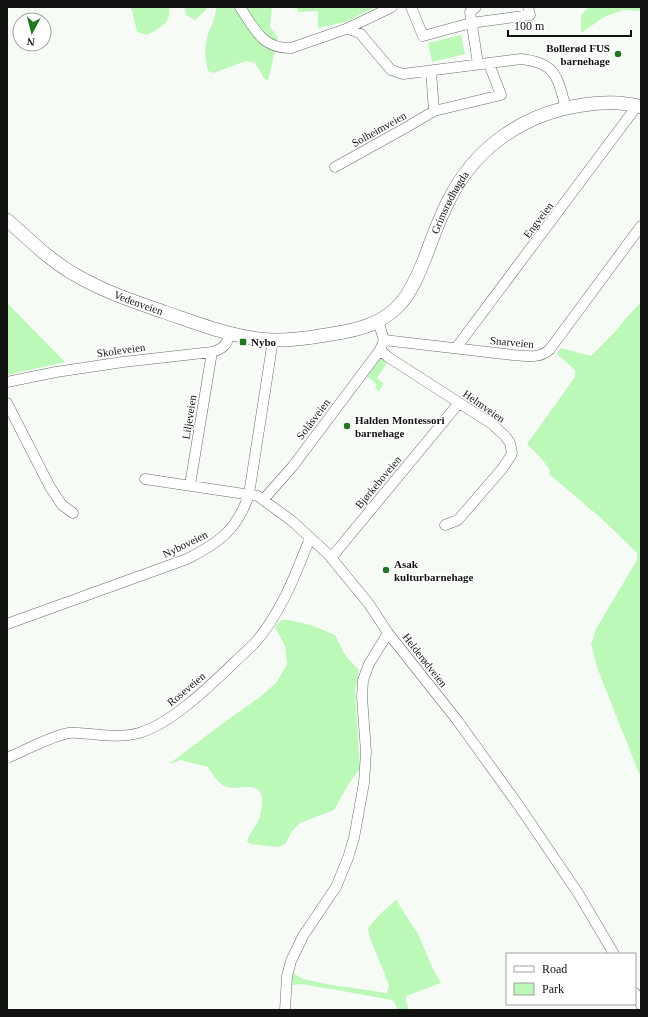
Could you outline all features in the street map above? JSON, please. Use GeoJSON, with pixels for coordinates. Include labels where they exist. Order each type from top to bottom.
{"type":"FeatureCollection","features":[{"type":"Feature","properties":{"kind":"main road","name":"Grimsrødhøgda"},"geometry":{"type":"LineString","coordinates":[[289,340],[367,327],[391,312],[401,303],[411,289],[419,273],[449,199],[456,186],[469,167],[488,147],[504,135],[541,115],[566,108],[605,102],[624,103],[639,107]]}},
{"type":"Feature","properties":{"kind":"main road","name":"Vedenveien"},"geometry":{"type":"LineString","coordinates":[[7,220],[57,264],[85,281],[113,294],[230,333],[273,340],[289,340]]}},
{"type":"Feature","properties":{"kind":"street"},"geometry":{"type":"LineString","coordinates":[[240,7],[265,41],[274,47],[282,48],[291,48],[346,29],[392,7]]}},
{"type":"Feature","properties":{"kind":"street"},"geometry":{"type":"LineString","coordinates":[[411,7],[423,36],[472,23],[530,15],[528,7]]}},
{"type":"Feature","properties":{"kind":"street"},"geometry":{"type":"LineString","coordinates":[[476,7],[470,12],[478,64]]}},
{"type":"Feature","properties":{"kind":"street"},"geometry":{"type":"LineString","coordinates":[[346,29],[361,34],[391,70],[395,72],[409,74],[521,59],[536,60],[545,64],[552,70],[558,80],[566,108]]}},
{"type":"Feature","properties":{"kind":"street","name":"Solheimveien"},"geometry":{"type":"LineString","coordinates":[[335,167],[434,111],[501,95],[489,64]]}},
{"type":"Feature","properties":{"kind":"street"},"geometry":{"type":"LineString","coordinates":[[430,71],[434,111]]}},
{"type":"Feature","properties":{"kind":"street","name":"Engveien"},"geometry":{"type":"LineString","coordinates":[[456,348],[639,107]]}},
{"type":"Feature","properties":{"kind":"street","name":"Snarveien"},"geometry":{"type":"LineString","coordinates":[[384,340],[534,356],[544,354],[553,345],[641,226]]}},
{"type":"Feature","properties":{"kind":"street"},"geometry":{"type":"LineString","coordinates":[[378,321],[384,340],[380,350]]}},
{"type":"Feature","properties":{"kind":"street"},"geometry":{"type":"LineString","coordinates":[[212,352],[225,346],[230,333]]}},
{"type":"Feature","properties":{"kind":"street","name":"Nyboveien"},"geometry":{"type":"LineString","coordinates":[[7,624],[150,574],[187,559],[204,551],[216,542],[234,524],[245,505],[249,494],[273,340]]}},
{"type":"Feature","properties":{"kind":"street","name":"Helmveien"},"geometry":{"type":"LineString","coordinates":[[380,350],[397,364],[485,420],[502,433],[510,443],[512,453],[502,469],[458,520],[445,525]]}},
{"type":"Feature","properties":{"kind":"street","name":"Solåsveien"},"geometry":{"type":"LineString","coordinates":[[264,500],[293,466],[380,350]]}},
{"type":"Feature","properties":{"kind":"street","name":"Skoleveien"},"geometry":{"type":"LineString","coordinates":[[7,382],[56,372],[123,362],[212,352]]}},
{"type":"Feature","properties":{"kind":"street","name":"Liljeveien"},"geometry":{"type":"LineString","coordinates":[[190,485],[212,352]]}},
{"type":"Feature","properties":{"kind":"street"},"geometry":{"type":"LineString","coordinates":[[7,403],[50,487],[62,505],[73,513]]}},
{"type":"Feature","properties":{"kind":"street","name":"Bjørkeboveien"},"geometry":{"type":"LineString","coordinates":[[331,558],[459,403]]}},
{"type":"Feature","properties":{"kind":"street","name":"Helderødveien"},"geometry":{"type":"LineString","coordinates":[[145,479],[258,496],[292,521],[331,558],[369,604],[388,633],[457,720],[528,818],[578,893],[613,953]]}},
{"type":"Feature","properties":{"kind":"street","name":"Roseveien"},"geometry":{"type":"LineString","coordinates":[[7,758],[43,742],[69,733],[104,736],[130,735],[149,730],[169,718],[215,680],[263,634],[282,605],[291,587],[310,538]]}},
{"type":"Feature","properties":{"kind":"street"},"geometry":{"type":"LineString","coordinates":[[285,1010],[286,976],[291,961],[303,936],[336,887],[348,858],[354,838],[364,783],[366,752],[362,697],[363,680],[370,664],[388,633]]}},
{"type":"Feature","properties":{"kind":"street"},"geometry":{"type":"LineString","coordinates":[[636,995],[641,1004]]}},
{"type":"Feature","properties":{"kind":"green space"},"geometry":{"type":"Polygon","coordinates":[[[129,7],[169,7],[168,18],[164,25],[147,35],[137,32],[132,10],[129,7]]]}},
{"type":"Feature","properties":{"kind":"green space"},"geometry":{"type":"Polygon","coordinates":[[[184,7],[209,7],[195,20],[186,15],[184,7]]]}},
{"type":"Feature","properties":{"kind":"green space"},"geometry":{"type":"Polygon","coordinates":[[[216,7],[272,7],[270,27],[278,38],[268,81],[264,78],[255,63],[246,61],[213,73],[208,71],[205,48],[208,34],[215,17],[216,7]]]}},
{"type":"Feature","properties":{"kind":"green space"},"geometry":{"type":"Polygon","coordinates":[[[297,7],[376,7],[345,22],[318,28],[318,11],[298,12],[297,7]]]}},
{"type":"Feature","properties":{"kind":"green space"},"geometry":{"type":"Polygon","coordinates":[[[589,7],[641,7],[641,11],[623,10],[604,17],[581,33],[581,15],[589,7]]]}},
{"type":"Feature","properties":{"kind":"green space"},"geometry":{"type":"Polygon","coordinates":[[[461,35],[465,54],[432,62],[428,43],[461,35]]]}},
{"type":"Feature","properties":{"kind":"green space"},"geometry":{"type":"Polygon","coordinates":[[[641,302],[641,778],[598,670],[591,644],[596,629],[637,560],[637,553],[602,519],[549,474],[550,470],[542,459],[527,444],[575,377],[575,370],[557,353],[561,348],[591,356],[614,333],[641,302]]]}},
{"type":"Feature","properties":{"kind":"green space"},"geometry":{"type":"Polygon","coordinates":[[[7,303],[65,362],[7,375],[7,303]]]}},
{"type":"Feature","properties":{"kind":"green space"},"geometry":{"type":"Polygon","coordinates":[[[378,357],[387,363],[377,378],[384,384],[379,391],[375,388],[377,384],[365,375],[378,357]]]}},
{"type":"Feature","properties":{"kind":"green space"},"geometry":{"type":"Polygon","coordinates":[[[281,620],[289,620],[311,625],[335,635],[345,655],[359,670],[355,691],[360,768],[348,785],[334,810],[300,823],[292,831],[285,844],[278,847],[250,844],[247,841],[259,819],[261,811],[262,796],[257,789],[252,787],[232,788],[224,786],[208,767],[181,760],[169,764],[260,697],[277,682],[287,664],[285,646],[275,627],[281,620]]]}},
{"type":"Feature","properties":{"kind":"green space"},"geometry":{"type":"Polygon","coordinates":[[[396,900],[418,934],[434,971],[441,983],[406,996],[409,1010],[398,1010],[392,1000],[300,984],[293,985],[290,988],[291,972],[303,979],[387,993],[389,985],[370,938],[368,928],[379,915],[396,900]]]}},
{"type":"Feature","properties":{"kind":"place","name":"Bollerød FUS barnehage"},"geometry":{"type":"Point","coordinates":[618,54]}},
{"type":"Feature","properties":{"kind":"place","name":"Nybo"},"geometry":{"type":"Point","coordinates":[243,342]}},
{"type":"Feature","properties":{"kind":"place","name":"Halden Montessori barnehage"},"geometry":{"type":"Point","coordinates":[347,426]}},
{"type":"Feature","properties":{"kind":"place","name":"Asak kulturbarnehage"},"geometry":{"type":"Point","coordinates":[386,570]}}]}
